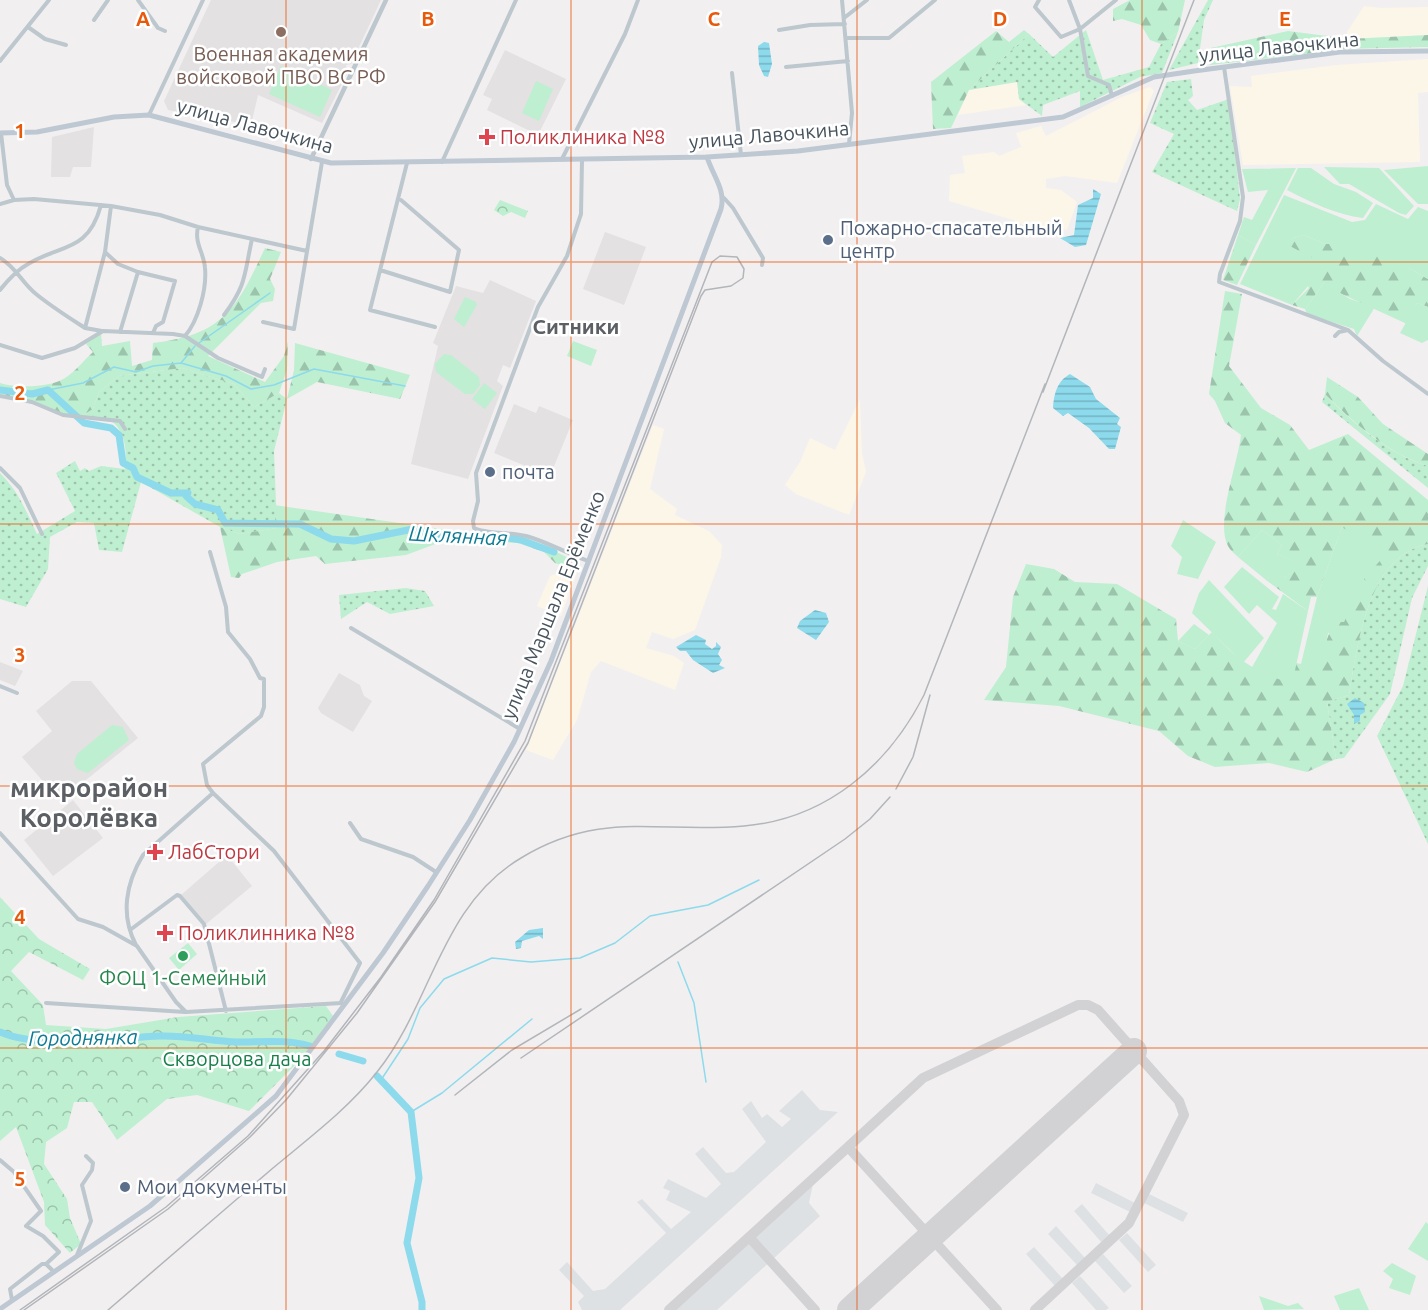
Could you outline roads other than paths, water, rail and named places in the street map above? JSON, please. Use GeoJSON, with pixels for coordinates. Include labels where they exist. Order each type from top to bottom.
{"type":"FeatureCollection","features":[{"type":"Feature","properties":{"kind":"main road","name":"улица Лавочкина"},"geometry":{"type":"LineString","coordinates":[[0,133],[37,132],[114,117],[149,115],[322,162],[407,163],[707,157],[849,144],[1063,117],[1154,77],[1340,52],[1428,51]]}},
{"type":"Feature","properties":{"kind":"main road"},"geometry":{"type":"LineString","coordinates":[[707,157],[724,198]]}},
{"type":"Feature","properties":{"kind":"main road","name":"улица Маршала Ерёменко"},"geometry":{"type":"LineString","coordinates":[[0,1309],[150,1206],[276,1096],[436,873],[470,820],[520,729],[551,662],[661,359],[724,198]]}},
{"type":"Feature","properties":{"kind":"street"},"geometry":{"type":"LineString","coordinates":[[0,61],[49,0]]}},
{"type":"Feature","properties":{"kind":"street"},"geometry":{"type":"LineString","coordinates":[[94,20],[108,0]]}},
{"type":"Feature","properties":{"kind":"street"},"geometry":{"type":"LineString","coordinates":[[138,0],[158,28],[165,31]]}},
{"type":"Feature","properties":{"kind":"street"},"geometry":{"type":"LineString","coordinates":[[149,115],[203,0]]}},
{"type":"Feature","properties":{"kind":"street"},"geometry":{"type":"LineString","coordinates":[[311,159],[386,0]]}},
{"type":"Feature","properties":{"kind":"street"},"geometry":{"type":"LineString","coordinates":[[442,162],[516,0]]}},
{"type":"Feature","properties":{"kind":"street"},"geometry":{"type":"LineString","coordinates":[[562,160],[625,34],[638,0]]}},
{"type":"Feature","properties":{"kind":"street"},"geometry":{"type":"LineString","coordinates":[[842,0],[852,113],[849,144]]}},
{"type":"Feature","properties":{"kind":"street"},"geometry":{"type":"LineString","coordinates":[[779,30],[844,21],[867,0]]}},
{"type":"Feature","properties":{"kind":"street"},"geometry":{"type":"LineString","coordinates":[[846,38],[889,38],[934,0]]}},
{"type":"Feature","properties":{"kind":"street"},"geometry":{"type":"LineString","coordinates":[[1039,0],[1035,7],[1061,37],[1080,29],[1116,0]]}},
{"type":"Feature","properties":{"kind":"street"},"geometry":{"type":"LineString","coordinates":[[1069,0],[1080,29],[1088,76],[1109,85],[1113,96]]}},
{"type":"Feature","properties":{"kind":"street"},"geometry":{"type":"LineString","coordinates":[[28,27],[45,39],[66,45]]}},
{"type":"Feature","properties":{"kind":"street"},"geometry":{"type":"LineString","coordinates":[[786,67],[848,61]]}},
{"type":"Feature","properties":{"kind":"street"},"geometry":{"type":"LineString","coordinates":[[1224,67],[1244,197],[1240,221],[1219,282],[1348,330],[1383,361],[1428,394]]}},
{"type":"Feature","properties":{"kind":"street"},"geometry":{"type":"LineString","coordinates":[[732,73],[741,155]]}},
{"type":"Feature","properties":{"kind":"street"},"geometry":{"type":"LineString","coordinates":[[0,133],[7,185],[14,200]]}},
{"type":"Feature","properties":{"kind":"street"},"geometry":{"type":"LineString","coordinates":[[582,160],[581,214],[567,255],[535,316],[476,473],[478,501],[473,521],[474,528],[481,531],[501,531],[527,536],[588,561]]}},
{"type":"Feature","properties":{"kind":"street"},"geometry":{"type":"LineString","coordinates":[[263,322],[294,329],[322,162]]}},
{"type":"Feature","properties":{"kind":"street"},"geometry":{"type":"LineString","coordinates":[[407,163],[400,199],[370,310],[435,327]]}},
{"type":"Feature","properties":{"kind":"street"},"geometry":{"type":"LineString","coordinates":[[724,198],[733,208],[763,258],[762,265]]}},
{"type":"Feature","properties":{"kind":"street"},"geometry":{"type":"LineString","coordinates":[[380,270],[450,292],[459,250],[400,199]]}},
{"type":"Feature","properties":{"kind":"street"},"geometry":{"type":"LineString","coordinates":[[0,204],[14,200],[111,206],[160,215],[198,227],[307,250]]}},
{"type":"Feature","properties":{"kind":"street"},"geometry":{"type":"LineString","coordinates":[[0,290],[18,271],[34,261],[69,248],[78,241],[92,229],[101,205]]}},
{"type":"Feature","properties":{"kind":"street"},"geometry":{"type":"LineString","coordinates":[[85,328],[105,252],[111,206]]}},
{"type":"Feature","properties":{"kind":"street"},"geometry":{"type":"LineString","coordinates":[[185,336],[194,321],[205,277],[205,266],[196,237],[198,227]]}},
{"type":"Feature","properties":{"kind":"street"},"geometry":{"type":"LineString","coordinates":[[225,315],[240,293],[247,275],[252,239]]}},
{"type":"Feature","properties":{"kind":"street"},"geometry":{"type":"LineString","coordinates":[[105,252],[118,264],[138,272],[175,281],[163,322],[156,326],[153,333]]}},
{"type":"Feature","properties":{"kind":"street"},"geometry":{"type":"LineString","coordinates":[[0,258],[18,271],[36,294],[70,320],[85,328],[185,336],[196,345],[262,377],[265,369]]}},
{"type":"Feature","properties":{"kind":"street"},"geometry":{"type":"LineString","coordinates":[[120,332],[138,272]]}},
{"type":"Feature","properties":{"kind":"street"},"geometry":{"type":"LineString","coordinates":[[1335,336],[1339,332],[1348,330]]}},
{"type":"Feature","properties":{"kind":"street"},"geometry":{"type":"LineString","coordinates":[[0,345],[27,355],[50,357],[75,348],[103,331]]}},
{"type":"Feature","properties":{"kind":"street"},"geometry":{"type":"LineString","coordinates":[[0,396],[32,402],[63,416],[120,421],[125,429]]}},
{"type":"Feature","properties":{"kind":"street"},"geometry":{"type":"LineString","coordinates":[[0,468],[20,488],[42,534]]}},
{"type":"Feature","properties":{"kind":"street"},"geometry":{"type":"LineString","coordinates":[[46,1003],[186,1012],[343,1004],[360,963],[274,851],[213,794],[207,785],[203,764],[261,716],[264,707],[264,680],[260,678],[250,659],[228,632],[226,608],[210,552]]}},
{"type":"Feature","properties":{"kind":"street"},"geometry":{"type":"LineString","coordinates":[[351,628],[520,729]]}},
{"type":"Feature","properties":{"kind":"street"},"geometry":{"type":"LineString","coordinates":[[0,686],[17,693]]}},
{"type":"Feature","properties":{"kind":"street"},"geometry":{"type":"LineString","coordinates":[[186,1012],[137,946],[130,930],[126,905],[129,883],[143,855],[213,794]]}},
{"type":"Feature","properties":{"kind":"street"},"geometry":{"type":"LineString","coordinates":[[350,823],[361,839],[413,857],[436,873]]}},
{"type":"Feature","properties":{"kind":"street"},"geometry":{"type":"LineString","coordinates":[[0,833],[78,919],[103,927],[137,946]]}},
{"type":"Feature","properties":{"kind":"street"},"geometry":{"type":"LineString","coordinates":[[130,930],[177,895],[180,896],[204,924],[226,1011]]}},
{"type":"Feature","properties":{"kind":"street"},"geometry":{"type":"LineString","coordinates":[[77,1256],[92,1221],[82,1185],[92,1170],[93,1164],[86,1156]]}},
{"type":"Feature","properties":{"kind":"street"},"geometry":{"type":"LineString","coordinates":[[0,1160],[14,1173],[41,1211],[26,1226],[43,1236],[59,1252],[10,1288],[12,1300]]}},
{"type":"Feature","properties":{"kind":"street"},"geometry":{"type":"LineString","coordinates":[[45,1264],[54,1272]]}},
{"type":"Feature","properties":{"kind":"water"},"geometry":{"type":"Polygon","coordinates":[[[764,42],[769,43],[772,64],[768,77],[764,76],[759,65],[758,46],[764,42]]]}},
{"type":"Feature","properties":{"kind":"water"},"geometry":{"type":"Polygon","coordinates":[[[1093,189],[1101,194],[1086,245],[1075,247],[1060,238],[1074,235],[1078,205],[1093,198],[1093,189]]]}},
{"type":"Feature","properties":{"kind":"water"},"geometry":{"type":"Polygon","coordinates":[[[1070,374],[1090,387],[1096,399],[1120,418],[1117,424],[1121,427],[1115,449],[1109,449],[1089,428],[1068,413],[1063,416],[1053,408],[1057,388],[1070,374]]]}},
{"type":"Feature","properties":{"kind":"water"},"geometry":{"type":"Polygon","coordinates":[[[815,610],[826,613],[829,622],[816,640],[797,628],[800,621],[815,610]]]}},
{"type":"Feature","properties":{"kind":"water"},"geometry":{"type":"Polygon","coordinates":[[[696,635],[706,640],[705,644],[712,649],[716,646],[716,642],[721,647],[718,654],[722,660],[719,665],[725,668],[713,673],[693,660],[686,651],[680,651],[676,647],[696,635]]]}},
{"type":"Feature","properties":{"kind":"water"},"geometry":{"type":"Polygon","coordinates":[[[1355,698],[1364,703],[1365,712],[1360,715],[1360,721],[1354,724],[1354,715],[1347,704],[1355,698]]]}},
{"type":"Feature","properties":{"kind":"water"},"geometry":{"type":"Polygon","coordinates":[[[543,928],[543,939],[539,936],[522,941],[521,948],[516,949],[515,942],[529,930],[543,928]]]}},
{"type":"Feature","properties":{"kind":"waterway"},"geometry":{"type":"LineString","coordinates":[[199,343],[270,293]]}},
{"type":"Feature","properties":{"kind":"waterway"},"geometry":{"type":"LineString","coordinates":[[181,363],[195,346]]}},
{"type":"Feature","properties":{"kind":"waterway"},"geometry":{"type":"LineString","coordinates":[[48,390],[83,383],[114,367],[136,372],[153,366],[181,363],[226,376],[251,389],[274,385],[314,369],[405,386]]}},
{"type":"Feature","properties":{"kind":"waterway","name":"Шклянная"},"geometry":{"type":"LineString","coordinates":[[0,390],[32,394],[48,390],[84,423],[111,428],[119,435],[123,463],[133,468],[137,477],[171,493],[188,493],[186,496],[195,504],[218,510],[225,523],[300,524],[331,539],[354,541],[413,529],[458,539],[490,535],[521,540],[554,552]]}},
{"type":"Feature","properties":{"kind":"waterway"},"geometry":{"type":"LineString","coordinates":[[381,1080],[408,1039],[420,1008],[444,979],[492,958],[531,962],[580,958],[615,943],[650,916],[708,905],[759,880]]}},
{"type":"Feature","properties":{"kind":"waterway"},"geometry":{"type":"LineString","coordinates":[[678,962],[694,1003],[706,1082]]}},
{"type":"Feature","properties":{"kind":"waterway"},"geometry":{"type":"LineString","coordinates":[[411,1112],[442,1093],[532,1019]]}},
{"type":"Feature","properties":{"kind":"waterway","name":"Городнянка"},"geometry":{"type":"LineString","coordinates":[[0,1032],[17,1037],[56,1042],[169,1036],[237,1042],[283,1042],[310,1046]]}},
{"type":"Feature","properties":{"kind":"waterway","name":"Городнянка"},"geometry":{"type":"LineString","coordinates":[[339,1054],[363,1061]]}},
{"type":"Feature","properties":{"kind":"waterway","name":"Городнянка"},"geometry":{"type":"LineString","coordinates":[[377,1076],[411,1112],[419,1178],[407,1243],[422,1310]]}},
{"type":"Feature","properties":{"kind":"tram line"},"geometry":{"type":"LineString","coordinates":[[20,1310],[166,1207],[248,1136],[324,1051],[381,977],[434,900],[525,741],[712,262],[720,256],[737,257],[744,269],[743,278],[731,286],[705,290],[701,296],[528,743],[435,902],[357,1013],[286,1100],[250,1137],[168,1209],[24,1310]]}},
{"type":"Feature","properties":{"kind":"railway"},"geometry":{"type":"LineString","coordinates":[[1043,392],[1194,0]]}},
{"type":"Feature","properties":{"kind":"railway"},"geometry":{"type":"LineString","coordinates":[[108,1310],[328,1123],[366,1086],[396,1045],[439,957],[472,902],[494,878],[521,858],[550,843],[578,833],[605,828],[713,828],[774,821],[802,813],[827,800],[873,766],[909,721],[924,695],[1045,384]]}},
{"type":"Feature","properties":{"kind":"railway"},"geometry":{"type":"LineString","coordinates":[[896,789],[913,757],[930,695]]}},
{"type":"Feature","properties":{"kind":"railway"},"geometry":{"type":"LineString","coordinates":[[521,1058],[845,839],[870,819],[890,797]]}},
{"type":"Feature","properties":{"kind":"railway"},"geometry":{"type":"LineString","coordinates":[[455,1095],[512,1050],[581,1009]]}},
{"type":"Feature","properties":{"kind":"place","name":"Военная академия войсковой ПВО ВС РФ"},"geometry":{"type":"Point","coordinates":[281,32]}},
{"type":"Feature","properties":{"kind":"place","name":"Поликлиника №8"},"geometry":{"type":"Point","coordinates":[487,137]}},
{"type":"Feature","properties":{"kind":"place","name":"Пожарно-спасательный центр"},"geometry":{"type":"Point","coordinates":[828,240]}},
{"type":"Feature","properties":{"kind":"place","name":"почта"},"geometry":{"type":"Point","coordinates":[490,472]}},
{"type":"Feature","properties":{"kind":"place","name":"ЛабСтори"},"geometry":{"type":"Point","coordinates":[155,852]}},
{"type":"Feature","properties":{"kind":"place","name":"Поликлинника №8"},"geometry":{"type":"Point","coordinates":[165,933]}},
{"type":"Feature","properties":{"kind":"place","name":"ФОЦ 1-Семейный"},"geometry":{"type":"Point","coordinates":[183,956]}},
{"type":"Feature","properties":{"kind":"place","name":"Мои документы"},"geometry":{"type":"Point","coordinates":[125,1187]}},
{"type":"Feature","properties":{"kind":"district","name":"Ситники"},"geometry":{"type":"Point","coordinates":[576,327]}},
{"type":"Feature","properties":{"kind":"district","name":"микрорайон Королёвка"},"geometry":{"type":"Point","coordinates":[89,803]}},
{"type":"Feature","properties":{"kind":"park label","name":"Скворцова дача"},"geometry":{"type":"Point","coordinates":[237,1059]}}]}
